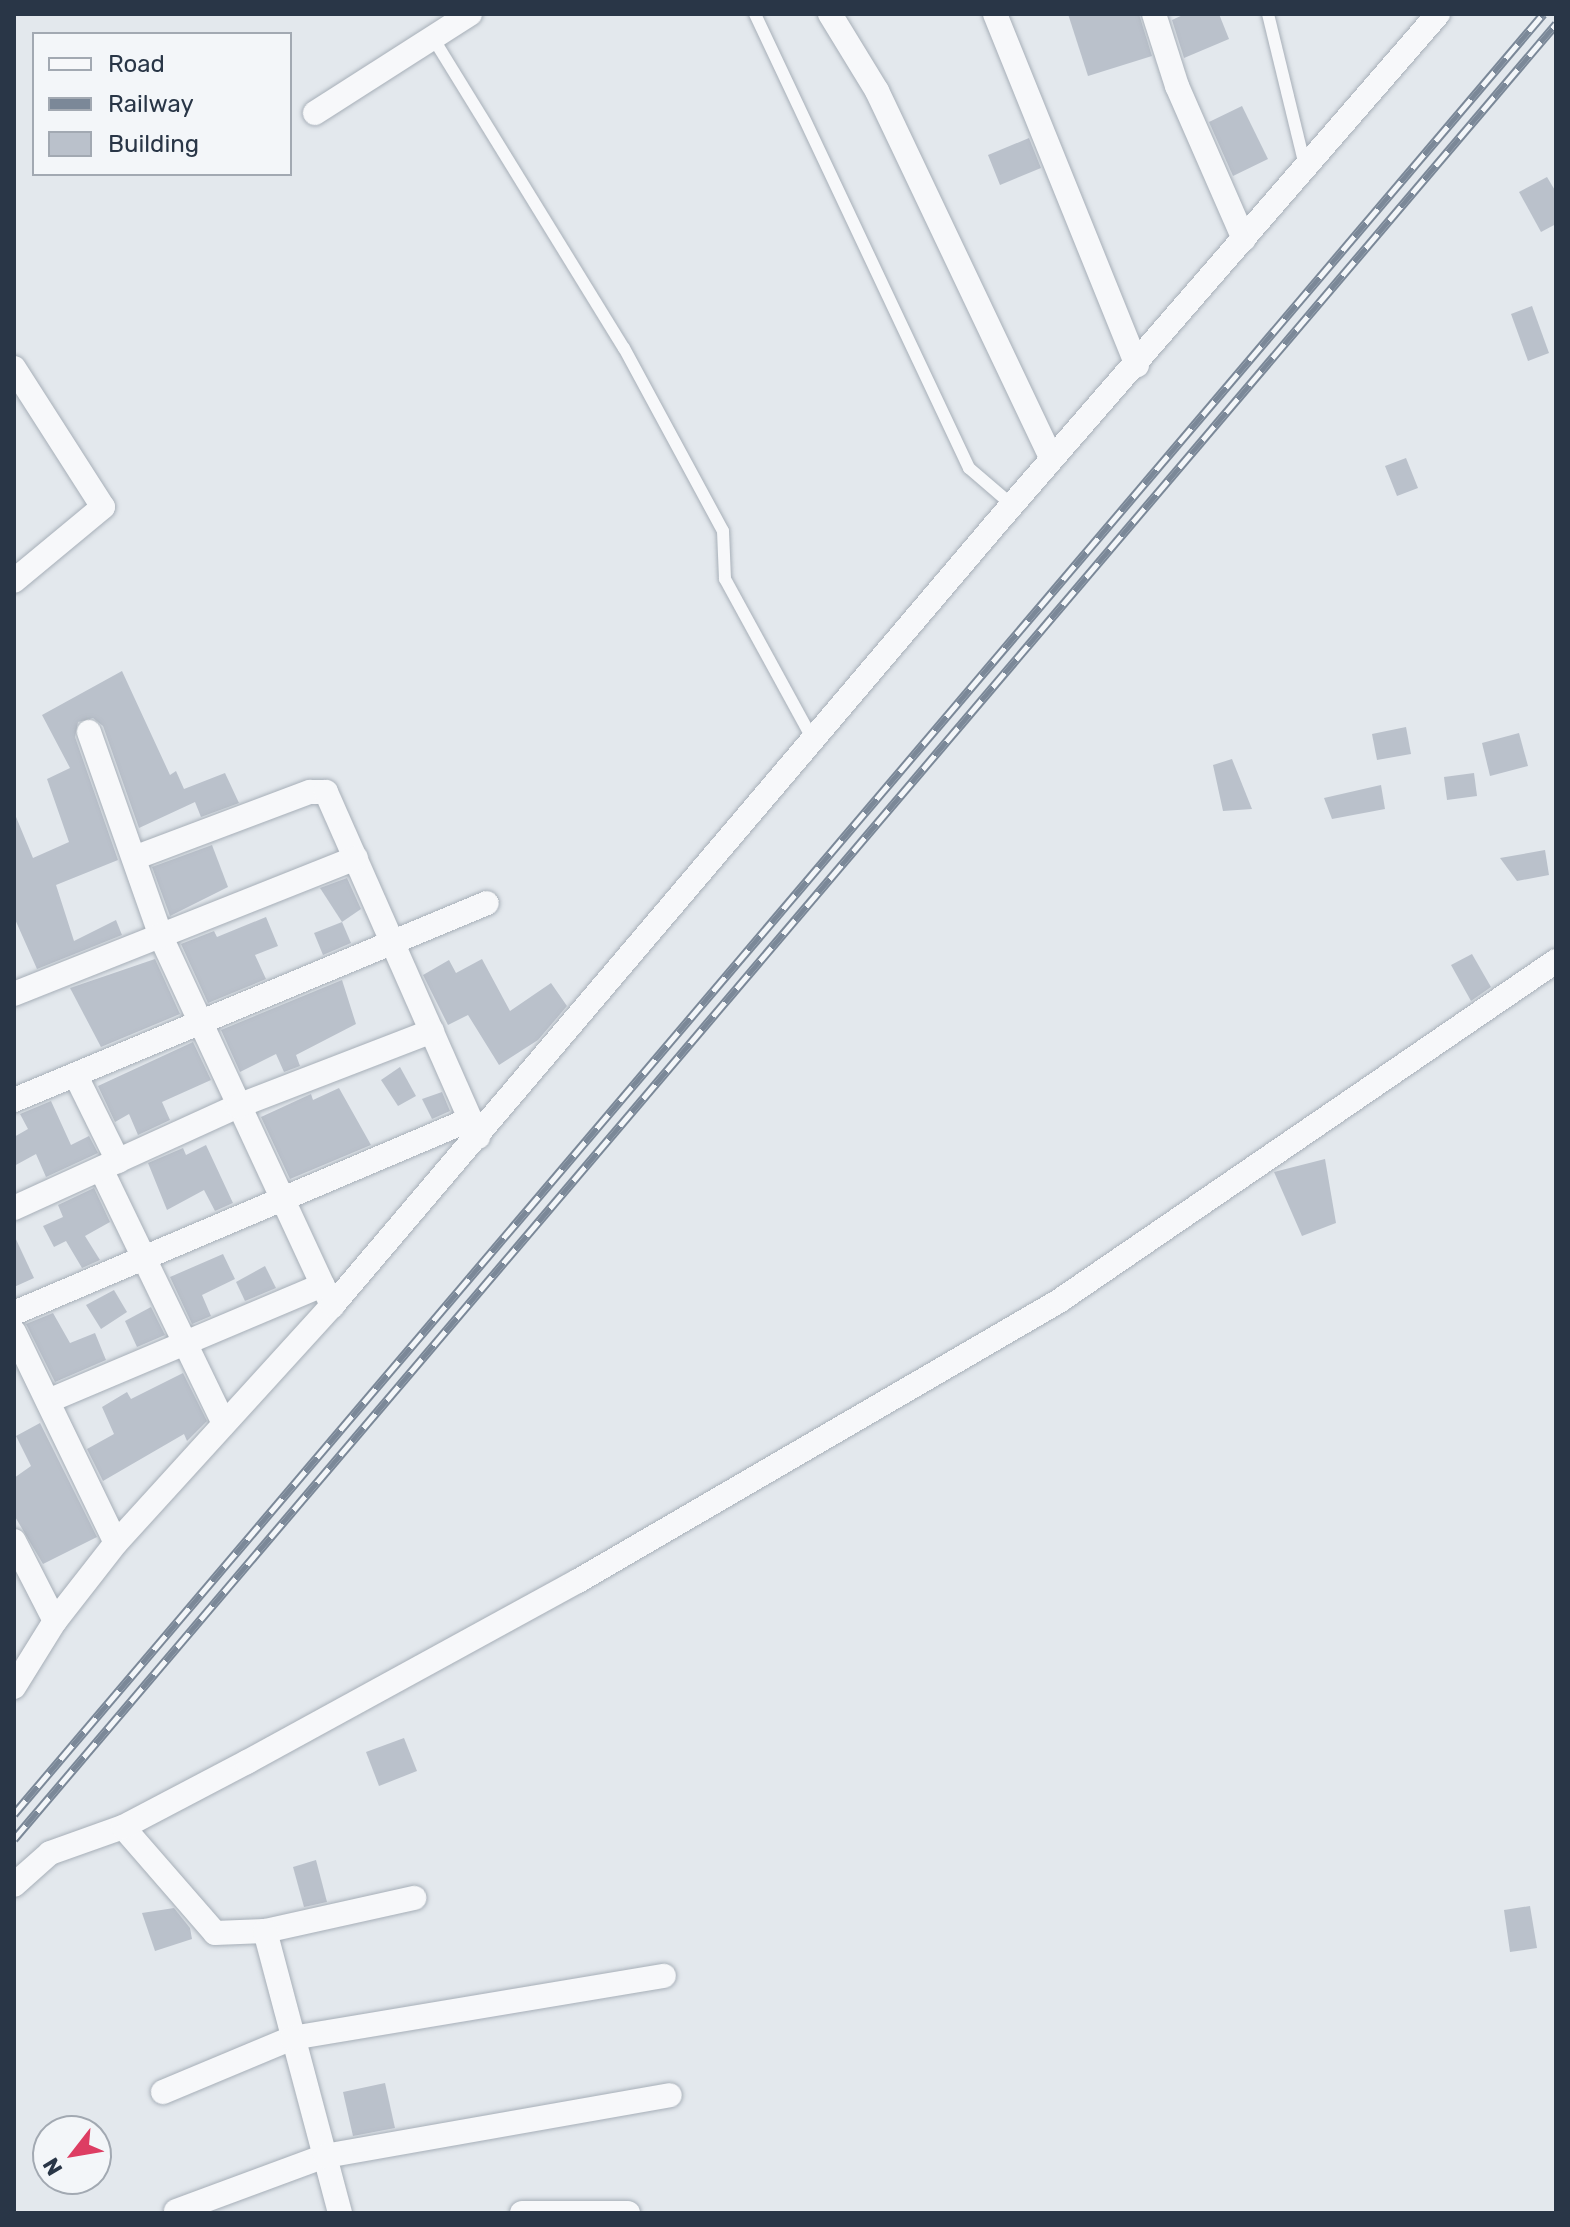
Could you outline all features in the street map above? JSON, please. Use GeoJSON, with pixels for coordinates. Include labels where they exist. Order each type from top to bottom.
{"type":"FeatureCollection","features":[{"type":"Feature","properties":{"kind":"street"},"geometry":{"type":"LineString","coordinates":[[315,113],[470,14]]}},
{"type":"Feature","properties":{"kind":"street"},"geometry":{"type":"LineString","coordinates":[[830,14],[877,91],[1052,459]]}},
{"type":"Feature","properties":{"kind":"street"},"geometry":{"type":"LineString","coordinates":[[995,14],[1137,365]]}},
{"type":"Feature","properties":{"kind":"street"},"geometry":{"type":"LineString","coordinates":[[1154,14],[1177,86],[1244,239]]}},
{"type":"Feature","properties":{"kind":"street"},"geometry":{"type":"LineString","coordinates":[[14,1687],[55,1621],[116,1543],[224,1423],[327,1295],[813,740],[1012,505],[1137,365],[1438,14]]}},
{"type":"Feature","properties":{"kind":"street"},"geometry":{"type":"LineString","coordinates":[[14,368],[103,507],[14,581]]}},
{"type":"Feature","properties":{"kind":"street"},"geometry":{"type":"LineString","coordinates":[[89,732],[161,937],[327,1295]]}},
{"type":"Feature","properties":{"kind":"street"},"geometry":{"type":"LineString","coordinates":[[134,858],[318,791],[332,798],[474,1128]]}},
{"type":"Feature","properties":{"kind":"street"},"geometry":{"type":"LineString","coordinates":[[14,994],[356,858]]}},
{"type":"Feature","properties":{"kind":"street"},"geometry":{"type":"LineString","coordinates":[[14,1100],[487,903]]}},
{"type":"Feature","properties":{"kind":"street"},"geometry":{"type":"LineString","coordinates":[[14,1885],[50,1853],[123,1827],[578,1581],[1077,1291],[1556,961]]}},
{"type":"Feature","properties":{"kind":"street"},"geometry":{"type":"LineString","coordinates":[[14,1208],[238,1106],[432,1031]]}},
{"type":"Feature","properties":{"kind":"street"},"geometry":{"type":"LineString","coordinates":[[76,1076],[144,1259],[224,1423]]}},
{"type":"Feature","properties":{"kind":"street"},"geometry":{"type":"LineString","coordinates":[[14,1313],[282,1200],[474,1128]]}},
{"type":"Feature","properties":{"kind":"street"},"geometry":{"type":"LineString","coordinates":[[48,1401],[185,1342],[327,1295]]}},
{"type":"Feature","properties":{"kind":"street"},"geometry":{"type":"LineString","coordinates":[[14,1332],[116,1543]]}},
{"type":"Feature","properties":{"kind":"street"},"geometry":{"type":"LineString","coordinates":[[14,1541],[55,1621]]}},
{"type":"Feature","properties":{"kind":"street"},"geometry":{"type":"LineString","coordinates":[[123,1827],[204,1926],[215,1933],[265,1931],[414,1898]]}},
{"type":"Feature","properties":{"kind":"street"},"geometry":{"type":"LineString","coordinates":[[265,1931],[340,2213]]}},
{"type":"Feature","properties":{"kind":"street"},"geometry":{"type":"LineString","coordinates":[[163,2092],[292,2038],[664,1976]]}},
{"type":"Feature","properties":{"kind":"street"},"geometry":{"type":"LineString","coordinates":[[176,2211],[325,2156],[670,2095]]}},
{"type":"Feature","properties":{"kind":"street"},"geometry":{"type":"LineString","coordinates":[[522,2213],[628,2213]]}},
{"type":"Feature","properties":{"kind":"lane"},"geometry":{"type":"LineString","coordinates":[[755,14],[969,468],[1012,505]]}},
{"type":"Feature","properties":{"kind":"lane"},"geometry":{"type":"LineString","coordinates":[[1268,14],[1305,168]]}},
{"type":"Feature","properties":{"kind":"lane"},"geometry":{"type":"LineString","coordinates":[[433,38],[624,348],[723,531],[725,579],[813,740]]}},
{"type":"Feature","properties":{"kind":"building"},"geometry":{"type":"Polygon","coordinates":[[[1068,14],[1139,14],[1152,56],[1088,76],[1068,14]]]}},
{"type":"Feature","properties":{"kind":"building"},"geometry":{"type":"Polygon","coordinates":[[[1185,14],[1219,14],[1229,39],[1184,58],[1172,20],[1185,14]]]}},
{"type":"Feature","properties":{"kind":"building"},"geometry":{"type":"Polygon","coordinates":[[[1242,106],[1268,159],[1233,176],[1209,122],[1242,106]]]}},
{"type":"Feature","properties":{"kind":"building"},"geometry":{"type":"Polygon","coordinates":[[[1029,138],[1041,168],[1000,185],[988,155],[1029,138]]]}},
{"type":"Feature","properties":{"kind":"building"},"geometry":{"type":"Polygon","coordinates":[[[1547,177],[1556,192],[1556,224],[1541,232],[1519,192],[1547,177]]]}},
{"type":"Feature","properties":{"kind":"building"},"geometry":{"type":"Polygon","coordinates":[[[1532,306],[1549,353],[1528,361],[1511,314],[1532,306]]]}},
{"type":"Feature","properties":{"kind":"building"},"geometry":{"type":"Polygon","coordinates":[[[1406,458],[1418,488],[1397,496],[1385,466],[1406,458]]]}},
{"type":"Feature","properties":{"kind":"building"},"geometry":{"type":"Polygon","coordinates":[[[122,671],[170,775],[176,771],[184,789],[225,773],[239,803],[201,817],[195,802],[139,828],[103,726],[93,718],[78,722],[75,737],[118,860],[56,885],[74,941],[116,920],[122,935],[37,969],[14,917],[14,812],[33,858],[69,842],[47,779],[70,768],[42,715],[122,671]]]}},
{"type":"Feature","properties":{"kind":"building"},"geometry":{"type":"Polygon","coordinates":[[[1406,727],[1411,754],[1377,760],[1372,734],[1406,727]]]}},
{"type":"Feature","properties":{"kind":"building"},"geometry":{"type":"Polygon","coordinates":[[[1519,733],[1528,766],[1490,776],[1482,743],[1519,733]]]}},
{"type":"Feature","properties":{"kind":"building"},"geometry":{"type":"Polygon","coordinates":[[[1232,759],[1252,809],[1223,811],[1213,765],[1232,759]]]}},
{"type":"Feature","properties":{"kind":"building"},"geometry":{"type":"Polygon","coordinates":[[[1474,773],[1477,796],[1447,800],[1444,777],[1474,773]]]}},
{"type":"Feature","properties":{"kind":"building"},"geometry":{"type":"Polygon","coordinates":[[[1381,785],[1385,809],[1332,819],[1324,798],[1381,785]]]}},
{"type":"Feature","properties":{"kind":"building"},"geometry":{"type":"Polygon","coordinates":[[[212,845],[228,887],[170,916],[152,867],[212,845]]]}},
{"type":"Feature","properties":{"kind":"building"},"geometry":{"type":"Polygon","coordinates":[[[1545,850],[1549,875],[1517,881],[1500,858],[1545,850]]]}},
{"type":"Feature","properties":{"kind":"building"},"geometry":{"type":"Polygon","coordinates":[[[347,878],[361,909],[342,922],[320,888],[347,878]]]}},
{"type":"Feature","properties":{"kind":"building"},"geometry":{"type":"Polygon","coordinates":[[[266,917],[278,946],[255,955],[266,979],[208,1003],[181,944],[214,931],[217,937],[266,917]]]}},
{"type":"Feature","properties":{"kind":"building"},"geometry":{"type":"Polygon","coordinates":[[[342,922],[351,943],[323,955],[314,933],[342,922]]]}},
{"type":"Feature","properties":{"kind":"building"},"geometry":{"type":"Polygon","coordinates":[[[1472,954],[1491,987],[1471,1001],[1451,965],[1472,954]]]}},
{"type":"Feature","properties":{"kind":"building"},"geometry":{"type":"Polygon","coordinates":[[[155,959],[180,1014],[101,1047],[70,988],[155,959]]]}},
{"type":"Feature","properties":{"kind":"building"},"geometry":{"type":"Polygon","coordinates":[[[482,959],[510,1011],[551,983],[567,1006],[538,1040],[499,1065],[468,1015],[448,1025],[423,975],[449,960],[456,973],[482,959]]]}},
{"type":"Feature","properties":{"kind":"building"},"geometry":{"type":"Polygon","coordinates":[[[342,980],[356,1024],[296,1055],[300,1066],[284,1072],[276,1054],[240,1072],[221,1030],[342,980]]]}},
{"type":"Feature","properties":{"kind":"building"},"geometry":{"type":"Polygon","coordinates":[[[193,1042],[211,1080],[162,1102],[170,1120],[138,1135],[129,1114],[115,1122],[98,1086],[193,1042]]]}},
{"type":"Feature","properties":{"kind":"building"},"geometry":{"type":"Polygon","coordinates":[[[400,1067],[416,1096],[398,1106],[381,1080],[400,1067]]]}},
{"type":"Feature","properties":{"kind":"building"},"geometry":{"type":"Polygon","coordinates":[[[339,1088],[371,1145],[290,1179],[261,1117],[311,1094],[313,1100],[339,1088]]]}},
{"type":"Feature","properties":{"kind":"building"},"geometry":{"type":"Polygon","coordinates":[[[442,1092],[450,1111],[432,1119],[422,1099],[442,1092]]]}},
{"type":"Feature","properties":{"kind":"building"},"geometry":{"type":"Polygon","coordinates":[[[51,1101],[71,1145],[89,1136],[98,1153],[46,1177],[36,1154],[14,1166],[14,1137],[28,1129],[20,1114],[51,1101]]]}},
{"type":"Feature","properties":{"kind":"building"},"geometry":{"type":"Polygon","coordinates":[[[206,1145],[233,1203],[215,1211],[204,1190],[167,1210],[148,1163],[183,1148],[186,1155],[206,1145]]]}},
{"type":"Feature","properties":{"kind":"building"},"geometry":{"type":"Polygon","coordinates":[[[1325,1159],[1336,1223],[1302,1236],[1274,1172],[1325,1159]]]}},
{"type":"Feature","properties":{"kind":"building"},"geometry":{"type":"Polygon","coordinates":[[[94,1188],[110,1222],[85,1236],[100,1260],[82,1268],[66,1241],[54,1247],[43,1226],[63,1217],[58,1205],[94,1188]]]}},
{"type":"Feature","properties":{"kind":"building"},"geometry":{"type":"Polygon","coordinates":[[[14,1235],[34,1278],[14,1287],[14,1235]]]}},
{"type":"Feature","properties":{"kind":"building"},"geometry":{"type":"Polygon","coordinates":[[[223,1254],[235,1279],[202,1295],[211,1316],[192,1324],[170,1277],[223,1254]]]}},
{"type":"Feature","properties":{"kind":"building"},"geometry":{"type":"Polygon","coordinates":[[[265,1266],[276,1288],[245,1301],[236,1282],[265,1266]]]}},
{"type":"Feature","properties":{"kind":"building"},"geometry":{"type":"Polygon","coordinates":[[[114,1290],[127,1312],[101,1329],[86,1305],[114,1290]]]}},
{"type":"Feature","properties":{"kind":"building"},"geometry":{"type":"Polygon","coordinates":[[[151,1307],[165,1335],[137,1347],[125,1321],[151,1307]]]}},
{"type":"Feature","properties":{"kind":"building"},"geometry":{"type":"Polygon","coordinates":[[[53,1313],[70,1343],[95,1333],[106,1360],[55,1382],[26,1324],[53,1313]]]}},
{"type":"Feature","properties":{"kind":"building"},"geometry":{"type":"Polygon","coordinates":[[[183,1373],[207,1421],[187,1441],[184,1434],[103,1481],[87,1449],[114,1434],[102,1407],[127,1392],[131,1399],[183,1373]]]}},
{"type":"Feature","properties":{"kind":"building"},"geometry":{"type":"Polygon","coordinates":[[[40,1423],[97,1537],[43,1564],[14,1515],[14,1478],[31,1466],[16,1436],[40,1423]]]}},
{"type":"Feature","properties":{"kind":"building"},"geometry":{"type":"Polygon","coordinates":[[[404,1738],[417,1771],[379,1786],[366,1752],[404,1738]]]}},
{"type":"Feature","properties":{"kind":"building"},"geometry":{"type":"Polygon","coordinates":[[[316,1860],[327,1902],[304,1907],[293,1867],[316,1860]]]}},
{"type":"Feature","properties":{"kind":"building"},"geometry":{"type":"Polygon","coordinates":[[[1530,1906],[1537,1948],[1510,1952],[1504,1910],[1530,1906]]]}},
{"type":"Feature","properties":{"kind":"building"},"geometry":{"type":"Polygon","coordinates":[[[174,1908],[190,1928],[192,1939],[155,1951],[142,1913],[174,1908]]]}},
{"type":"Feature","properties":{"kind":"building"},"geometry":{"type":"Polygon","coordinates":[[[385,2083],[395,2128],[353,2136],[343,2092],[385,2083]]]}},
{"type":"Feature","properties":{"kind":"railway"},"geometry":{"type":"LineString","coordinates":[[14,1814],[1543,14]]}},
{"type":"Feature","properties":{"kind":"railway"},"geometry":{"type":"LineString","coordinates":[[14,1839],[1556,24]]}}]}
